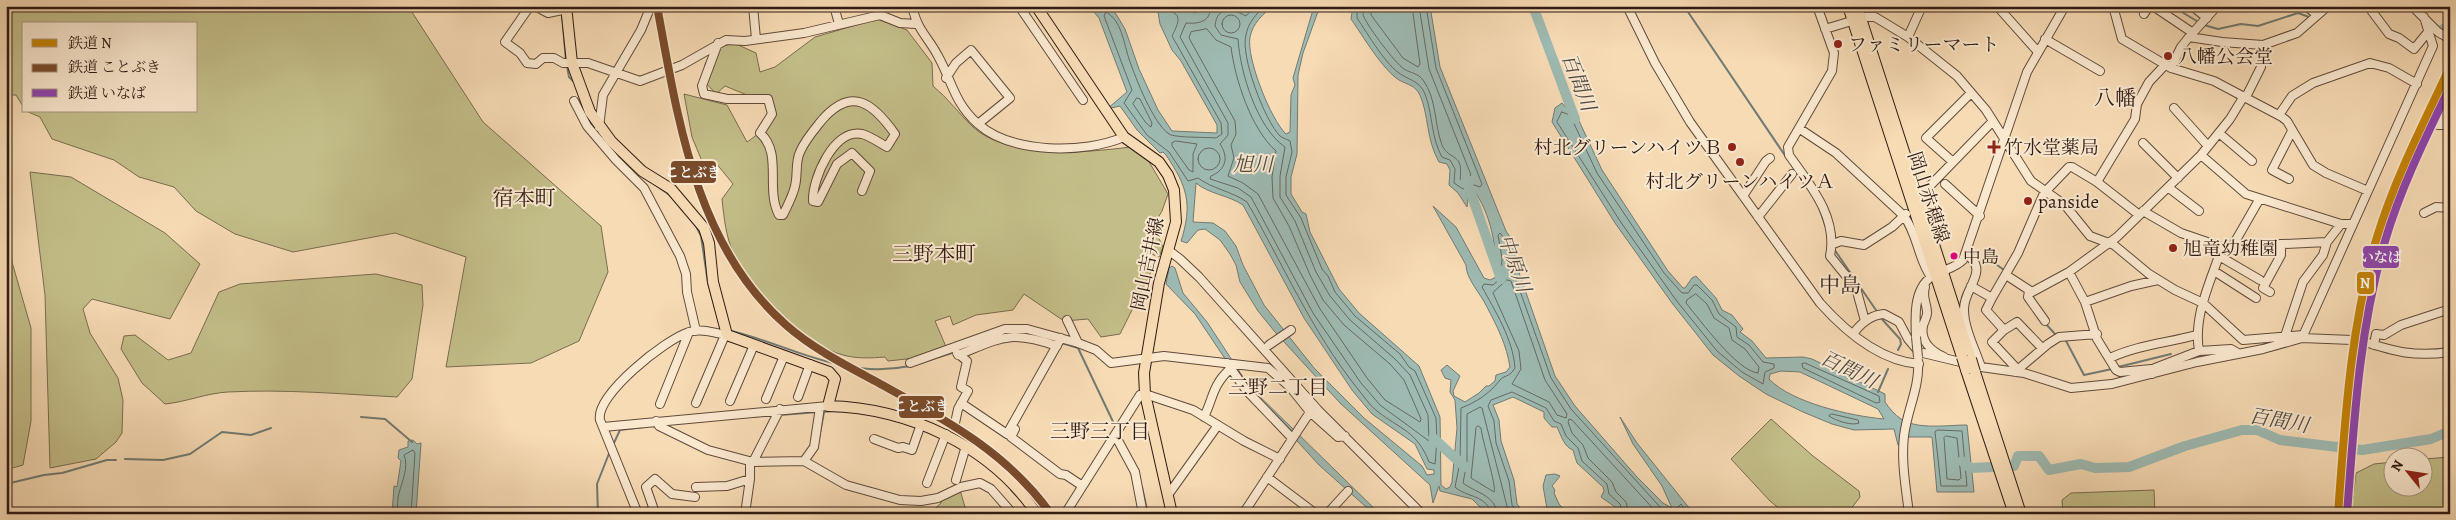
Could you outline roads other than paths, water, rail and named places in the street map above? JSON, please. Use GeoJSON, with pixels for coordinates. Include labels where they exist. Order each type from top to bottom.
{"type":"FeatureCollection","features":[{"type":"Feature","properties":{"kind":"main road","name":"岡山吉井線"},"geometry":{"type":"LineString","coordinates":[[1036,6],[1124,137],[1158,162],[1168,175],[1174,190],[1176,222],[1159,283],[1144,378],[1145,394],[1172,512]]}},
{"type":"Feature","properties":{"kind":"main road","name":"岡山赤穂線"},"geometry":{"type":"LineString","coordinates":[[1848,6],[1857,19],[1917,196],[1934,276]]}},
{"type":"Feature","properties":{"kind":"main road","name":"岡山赤穂線"},"geometry":{"type":"LineString","coordinates":[[1857,6],[1857,19],[1934,276],[1962,359],[1974,369],[1977,391],[2014,514]]}},
{"type":"Feature","properties":{"kind":"main road"},"geometry":{"type":"LineString","coordinates":[[564,8],[568,63],[601,134],[640,174],[671,189],[704,228],[709,243],[713,282],[726,332],[754,345],[810,364],[834,376],[835,382],[822,409],[866,410],[920,427],[948,433],[965,449],[1001,473],[1037,514]]}},
{"type":"Feature","properties":{"kind":"main road","name":"岡山赤穂線"},"geometry":{"type":"LineString","coordinates":[[1977,391],[2021,514]]}},
{"type":"Feature","properties":{"kind":"street"},"geometry":{"type":"LineString","coordinates":[[530,6],[505,42],[520,53],[523,59],[532,65],[549,58],[568,63],[588,63],[640,81],[682,65],[726,40],[756,39],[804,33],[880,15],[900,23],[916,24]]}},
{"type":"Feature","properties":{"kind":"street"},"geometry":{"type":"LineString","coordinates":[[535,6],[548,13],[564,8]]}},
{"type":"Feature","properties":{"kind":"street"},"geometry":{"type":"LineString","coordinates":[[601,134],[603,95],[641,30],[651,6]]}},
{"type":"Feature","properties":{"kind":"street"},"geometry":{"type":"LineString","coordinates":[[753,6],[756,39]]}},
{"type":"Feature","properties":{"kind":"street"},"geometry":{"type":"LineString","coordinates":[[834,6],[839,24]]}},
{"type":"Feature","properties":{"kind":"street"},"geometry":{"type":"LineString","coordinates":[[912,6],[916,24],[938,56],[953,92],[978,124],[996,136],[1033,146],[1084,148],[1107,144],[1124,137]]}},
{"type":"Feature","properties":{"kind":"street"},"geometry":{"type":"LineString","coordinates":[[1627,6],[1670,91],[1820,303],[1834,319],[1853,334],[1896,361],[1918,361]]}},
{"type":"Feature","properties":{"kind":"street"},"geometry":{"type":"LineString","coordinates":[[1817,6],[1834,53],[1835,61],[1832,71],[1788,147],[1789,154],[1823,203],[1833,244],[1830,256],[1832,261],[1856,288],[1866,320]]}},
{"type":"Feature","properties":{"kind":"street"},"geometry":{"type":"LineString","coordinates":[[1908,37],[1922,6]]}},
{"type":"Feature","properties":{"kind":"street"},"geometry":{"type":"LineString","coordinates":[[1997,6],[2038,52]]}},
{"type":"Feature","properties":{"kind":"street"},"geometry":{"type":"LineString","coordinates":[[1909,514],[1903,463],[1904,438],[1908,414],[1920,379],[1916,337],[1916,302],[1934,276],[1958,265],[1966,254],[2027,72],[2065,6]]}},
{"type":"Feature","properties":{"kind":"street"},"geometry":{"type":"LineString","coordinates":[[2113,6],[2122,39],[2168,67],[2214,81],[2278,115],[2287,121],[2313,165],[2326,173],[2368,191]]}},
{"type":"Feature","properties":{"kind":"street"},"geometry":{"type":"LineString","coordinates":[[2144,14],[2151,6],[2191,35],[2222,42],[2263,45],[2297,33],[2312,9],[2328,6]]}},
{"type":"Feature","properties":{"kind":"street"},"geometry":{"type":"LineString","coordinates":[[2192,6],[2203,22]]}},
{"type":"Feature","properties":{"kind":"street"},"geometry":{"type":"LineString","coordinates":[[2097,182],[2135,119],[2137,104],[2149,82],[2168,67],[2181,47],[2217,6]]}},
{"type":"Feature","properties":{"kind":"street"},"geometry":{"type":"LineString","coordinates":[[2368,6],[2389,34],[2414,49],[2428,32]]}},
{"type":"Feature","properties":{"kind":"street"},"geometry":{"type":"LineString","coordinates":[[2412,6],[2450,39]]}},
{"type":"Feature","properties":{"kind":"street"},"geometry":{"type":"LineString","coordinates":[[1019,7],[1084,100]]}},
{"type":"Feature","properties":{"kind":"street"},"geometry":{"type":"LineString","coordinates":[[2303,337],[2433,46],[2424,17]]}},
{"type":"Feature","properties":{"kind":"street"},"geometry":{"type":"LineString","coordinates":[[1825,29],[1857,19],[1881,19],[1908,37],[1956,76],[1993,121],[2031,181],[2065,205],[2090,236],[2110,243],[2158,280],[2203,303],[2243,340],[2285,336],[2352,340]]}},
{"type":"Feature","properties":{"kind":"street"},"geometry":{"type":"LineString","coordinates":[[2045,39],[2100,71]]}},
{"type":"Feature","properties":{"kind":"street"},"geometry":{"type":"LineString","coordinates":[[718,43],[702,86],[704,94],[728,99],[768,99],[772,114],[760,133],[768,139],[771,150],[773,196],[779,214],[783,215],[795,187],[798,157],[803,146],[827,115],[846,101],[864,103],[875,109],[894,134],[887,147],[862,134],[854,135],[836,145],[818,173],[813,201],[818,202],[837,164],[852,153],[870,170],[862,191]]}},
{"type":"Feature","properties":{"kind":"street"},"geometry":{"type":"LineString","coordinates":[[2006,275],[2017,280],[2032,292],[2069,272],[2110,243],[2201,155],[2230,119],[2245,97],[2261,67],[2263,45]]}},
{"type":"Feature","properties":{"kind":"street"},"geometry":{"type":"LineString","coordinates":[[946,78],[956,63],[971,50],[1010,98],[978,124]]}},
{"type":"Feature","properties":{"kind":"street"},"geometry":{"type":"LineString","coordinates":[[2278,115],[2292,96],[2313,83],[2370,63],[2389,68],[2417,84]]}},
{"type":"Feature","properties":{"kind":"street"},"geometry":{"type":"LineString","coordinates":[[1953,162],[1926,138],[1971,93]]}},
{"type":"Feature","properties":{"kind":"street"},"geometry":{"type":"LineString","coordinates":[[2450,99],[2438,125],[2450,125]]}},
{"type":"Feature","properties":{"kind":"street"},"geometry":{"type":"LineString","coordinates":[[574,101],[587,126],[601,134],[619,163],[644,188],[680,256],[686,274],[693,331],[660,404]]}},
{"type":"Feature","properties":{"kind":"street"},"geometry":{"type":"LineString","coordinates":[[2174,108],[2208,146]]}},
{"type":"Feature","properties":{"kind":"street"},"geometry":{"type":"LineString","coordinates":[[1917,196],[1923,193],[1993,121]]}},
{"type":"Feature","properties":{"kind":"street"},"geometry":{"type":"LineString","coordinates":[[1800,129],[1836,153],[1904,216],[1912,226],[1926,270],[1934,276]]}},
{"type":"Feature","properties":{"kind":"street"},"geometry":{"type":"LineString","coordinates":[[2289,179],[2272,170],[2292,131]]}},
{"type":"Feature","properties":{"kind":"street"},"geometry":{"type":"LineString","coordinates":[[2219,133],[2252,161]]}},
{"type":"Feature","properties":{"kind":"street"},"geometry":{"type":"LineString","coordinates":[[2143,143],[2178,178]]}},
{"type":"Feature","properties":{"kind":"street"},"geometry":{"type":"LineString","coordinates":[[2201,155],[2234,186],[2259,200],[2341,224],[2353,224]]}},
{"type":"Feature","properties":{"kind":"street"},"geometry":{"type":"LineString","coordinates":[[1743,196],[1766,161],[1770,158]]}},
{"type":"Feature","properties":{"kind":"street"},"geometry":{"type":"LineString","coordinates":[[619,163],[640,174],[646,184],[644,188]]}},
{"type":"Feature","properties":{"kind":"street"},"geometry":{"type":"LineString","coordinates":[[2004,330],[1986,310],[2006,275],[2045,192],[2068,167],[2072,167],[2097,182],[2141,213],[2189,236],[2222,247],[2327,242]]}},
{"type":"Feature","properties":{"kind":"street"},"geometry":{"type":"LineString","coordinates":[[1758,217],[1792,174]]}},
{"type":"Feature","properties":{"kind":"street"},"geometry":{"type":"LineString","coordinates":[[1945,184],[1980,216]]}},
{"type":"Feature","properties":{"kind":"street"},"geometry":{"type":"LineString","coordinates":[[2168,188],[2199,211]]}},
{"type":"Feature","properties":{"kind":"street"},"geometry":{"type":"LineString","coordinates":[[2232,247],[2259,200]]}},
{"type":"Feature","properties":{"kind":"street"},"geometry":{"type":"LineString","coordinates":[[2424,213],[2436,208],[2450,208]]}},
{"type":"Feature","properties":{"kind":"street"},"geometry":{"type":"LineString","coordinates":[[1833,244],[1841,241],[1864,245],[1914,211]]}},
{"type":"Feature","properties":{"kind":"street"},"geometry":{"type":"LineString","coordinates":[[2285,336],[2297,294],[2303,282],[2323,255],[2327,242],[2341,224]]}},
{"type":"Feature","properties":{"kind":"street"},"geometry":{"type":"LineString","coordinates":[[2270,292],[2263,288],[2281,255],[2281,244]]}},
{"type":"Feature","properties":{"kind":"street"},"geometry":{"type":"LineString","coordinates":[[2199,351],[2196,336],[2203,303],[2222,247]]}},
{"type":"Feature","properties":{"kind":"street"},"geometry":{"type":"LineString","coordinates":[[1168,250],[1180,259],[1270,346],[1310,412],[1338,437],[1345,436]]}},
{"type":"Feature","properties":{"kind":"street"},"geometry":{"type":"LineString","coordinates":[[1966,254],[1977,265],[1976,277],[1965,298],[1964,314],[1974,369]]}},
{"type":"Feature","properties":{"kind":"street"},"geometry":{"type":"LineString","coordinates":[[2219,256],[2260,280]]}},
{"type":"Feature","properties":{"kind":"street"},"geometry":{"type":"LineString","coordinates":[[2214,271],[2256,298]]}},
{"type":"Feature","properties":{"kind":"street"},"geometry":{"type":"LineString","coordinates":[[2069,272],[2086,302],[2103,350],[2110,358],[2116,370],[2120,372],[2152,372],[2199,351],[2231,349],[2238,353]]}},
{"type":"Feature","properties":{"kind":"street"},"geometry":{"type":"LineString","coordinates":[[1934,276],[1923,294],[1928,311],[1923,327],[1924,339],[1927,345],[1936,353],[1962,359],[1974,369],[2017,371],[2062,386],[2084,388],[2112,384],[2152,372],[2303,337]]}},
{"type":"Feature","properties":{"kind":"street"},"geometry":{"type":"LineString","coordinates":[[2086,302],[2131,286],[2158,280]]}},
{"type":"Feature","properties":{"kind":"street"},"geometry":{"type":"LineString","coordinates":[[1971,286],[1992,298]]}},
{"type":"Feature","properties":{"kind":"street"},"geometry":{"type":"LineString","coordinates":[[2029,291],[2028,297],[2045,321]]}},
{"type":"Feature","properties":{"kind":"street"},"geometry":{"type":"LineString","coordinates":[[2374,345],[2376,334],[2384,335],[2401,325],[2444,311],[2450,314]]}},
{"type":"Feature","properties":{"kind":"street"},"geometry":{"type":"LineString","coordinates":[[1853,334],[1866,320],[1884,314],[1899,322],[1908,339],[1919,352],[1962,359]]}},
{"type":"Feature","properties":{"kind":"street"},"geometry":{"type":"LineString","coordinates":[[1067,320],[1078,343]]}},
{"type":"Feature","properties":{"kind":"street"},"geometry":{"type":"LineString","coordinates":[[2017,371],[1992,342],[2004,330],[2017,322],[2042,348]]}},
{"type":"Feature","properties":{"kind":"street"},"geometry":{"type":"LineString","coordinates":[[910,363],[957,351],[984,340],[998,330],[1021,332],[1059,342],[1078,343],[1096,350],[1111,363],[1164,356],[1228,366],[1268,368],[1292,385],[1422,514]]}},
{"type":"Feature","properties":{"kind":"street"},"geometry":{"type":"LineString","coordinates":[[1270,346],[1291,330]]}},
{"type":"Feature","properties":{"kind":"street"},"geometry":{"type":"LineString","coordinates":[[638,514],[599,416],[601,408],[609,396],[657,349],[693,331],[726,332],[696,403]]}},
{"type":"Feature","properties":{"kind":"street"},"geometry":{"type":"LineString","coordinates":[[2017,371],[2042,348],[2059,337],[2097,334]]}},
{"type":"Feature","properties":{"kind":"street"},"geometry":{"type":"LineString","coordinates":[[2110,358],[2141,346],[2172,342],[2196,336]]}},
{"type":"Feature","properties":{"kind":"street"},"geometry":{"type":"LineString","coordinates":[[2362,341],[2412,355],[2450,352]]}},
{"type":"Feature","properties":{"kind":"street"},"geometry":{"type":"LineString","coordinates":[[961,403],[1007,434],[1059,342]]}},
{"type":"Feature","properties":{"kind":"street"},"geometry":{"type":"LineString","coordinates":[[730,401],[754,345]]}},
{"type":"Feature","properties":{"kind":"street"},"geometry":{"type":"LineString","coordinates":[[927,483],[961,403],[968,391],[961,387],[967,361],[957,351]]}},
{"type":"Feature","properties":{"kind":"street"},"geometry":{"type":"LineString","coordinates":[[766,399],[784,356]]}},
{"type":"Feature","properties":{"kind":"street"},"geometry":{"type":"LineString","coordinates":[[798,397],[810,364]]}},
{"type":"Feature","properties":{"kind":"street"},"geometry":{"type":"LineString","coordinates":[[1204,417],[1212,399],[1213,390],[1228,366]]}},
{"type":"Feature","properties":{"kind":"street"},"geometry":{"type":"LineString","coordinates":[[1228,366],[1253,398],[1293,436]]}},
{"type":"Feature","properties":{"kind":"street"},"geometry":{"type":"LineString","coordinates":[[1064,514],[1140,396],[1145,394],[1193,410],[1280,459]]}},
{"type":"Feature","properties":{"kind":"street"},"geometry":{"type":"LineString","coordinates":[[603,427],[822,409],[814,447],[805,462]]}},
{"type":"Feature","properties":{"kind":"street"},"geometry":{"type":"LineString","coordinates":[[1243,514],[1310,412]]}},
{"type":"Feature","properties":{"kind":"street"},"geometry":{"type":"LineString","coordinates":[[745,514],[750,479],[750,462],[779,413]]}},
{"type":"Feature","properties":{"kind":"street"},"geometry":{"type":"LineString","coordinates":[[1014,422],[1018,425],[1011,437],[1060,474],[1066,475],[1081,485]]}},
{"type":"Feature","properties":{"kind":"street"},"geometry":{"type":"LineString","coordinates":[[657,424],[708,450],[750,462],[805,462],[846,486],[900,500],[921,501],[938,498],[961,487],[980,483],[991,489],[1013,514]]}},
{"type":"Feature","properties":{"kind":"street"},"geometry":{"type":"LineString","coordinates":[[1168,495],[1218,425]]}},
{"type":"Feature","properties":{"kind":"street"},"geometry":{"type":"LineString","coordinates":[[874,439],[898,448],[903,447],[912,450],[920,427]]}},
{"type":"Feature","properties":{"kind":"street"},"geometry":{"type":"LineString","coordinates":[[1117,432],[1134,472],[1143,514]]}},
{"type":"Feature","properties":{"kind":"street"},"geometry":{"type":"LineString","coordinates":[[956,480],[965,449]]}},
{"type":"Feature","properties":{"kind":"street"},"geometry":{"type":"LineString","coordinates":[[1267,477],[1314,513]]}},
{"type":"Feature","properties":{"kind":"street"},"geometry":{"type":"LineString","coordinates":[[649,514],[653,507],[646,487],[654,479],[672,494],[695,497]]}},
{"type":"Feature","properties":{"kind":"street"},"geometry":{"type":"LineString","coordinates":[[696,487],[727,486],[750,479]]}},
{"type":"Feature","properties":{"kind":"street"},"geometry":{"type":"LineString","coordinates":[[1327,514],[1348,491]]}},
{"type":"Feature","properties":{"kind":"street"},"geometry":{"type":"LineString","coordinates":[[1160,514],[1172,512]]}},
{"type":"Feature","properties":{"kind":"water","name":"旭川"},"geometry":{"type":"Polygon","coordinates":[[[1089,6],[1107,6],[1116,14],[1125,29],[1139,69],[1158,110],[1172,131],[1217,133],[1217,125],[1181,61],[1172,50],[1160,24],[1157,6],[1192,6],[1194,13],[1199,11],[1198,6],[1273,6],[1253,28],[1250,37],[1250,47],[1256,73],[1267,103],[1273,116],[1286,134],[1290,132],[1291,95],[1295,85],[1293,78],[1312,13],[1316,6],[1320,6],[1303,53],[1298,75],[1297,154],[1291,177],[1291,194],[1302,212],[1306,214],[1310,232],[1339,289],[1359,313],[1419,366],[1440,417],[1441,485],[1446,489],[1450,487],[1452,482],[1457,428],[1455,400],[1450,392],[1451,380],[1445,378],[1441,370],[1447,365],[1460,376],[1453,391],[1454,396],[1465,402],[1495,381],[1496,375],[1506,372],[1510,367],[1504,344],[1494,321],[1468,276],[1466,265],[1433,206],[1456,227],[1484,278],[1490,280],[1496,277],[1492,231],[1484,209],[1473,189],[1469,191],[1467,207],[1458,193],[1449,185],[1450,170],[1447,164],[1439,162],[1435,153],[1420,95],[1414,87],[1399,80],[1386,68],[1351,19],[1353,6],[1430,6],[1440,67],[1506,231],[1514,243],[1515,261],[1555,376],[1575,406],[1637,477],[1663,503],[1672,508],[1662,486],[1633,444],[1620,417],[1637,443],[1694,514],[1619,514],[1615,507],[1601,497],[1604,491],[1603,487],[1577,463],[1573,450],[1565,444],[1557,427],[1552,427],[1544,418],[1544,412],[1513,397],[1493,405],[1499,420],[1501,441],[1514,480],[1517,504],[1522,510],[1529,508],[1536,514],[1487,514],[1472,499],[1440,491],[1439,486],[1433,503],[1430,485],[1340,403],[1275,332],[1258,311],[1240,282],[1236,265],[1220,240],[1205,229],[1198,230],[1187,243],[1181,241],[1185,228],[1187,206],[1186,196],[1179,176],[1166,155],[1163,152],[1160,153],[1137,130],[1120,106],[1107,109],[1127,92],[1099,18],[1089,6]],[[1196,183],[1193,222],[1213,223],[1225,231],[1236,246],[1243,265],[1264,305],[1314,368],[1364,418],[1422,466],[1427,475],[1434,474],[1434,470],[1427,469],[1415,444],[1372,414],[1352,390],[1304,318],[1243,205],[1201,187],[1196,183]]]}},
{"type":"Feature","properties":{"kind":"water"},"geometry":{"type":"Polygon","coordinates":[[[1562,103],[1567,109],[1573,108],[1602,170],[1668,271],[1683,288],[1696,276],[1716,298],[1722,310],[1732,315],[1743,329],[1740,332],[1752,341],[1766,358],[1803,357],[1812,359],[1885,394],[1885,402],[1894,413],[1916,425],[1967,425],[1974,492],[1937,492],[1932,437],[1908,437],[1902,445],[1898,445],[1894,429],[1854,430],[1832,424],[1766,394],[1739,376],[1713,355],[1672,303],[1615,223],[1552,122],[1555,108],[1562,103]],[[1781,371],[1770,374],[1769,379],[1792,395],[1823,407],[1855,415],[1884,419],[1878,409],[1800,372],[1781,371]]]}},
{"type":"Feature","properties":{"kind":"water"},"geometry":{"type":"Polygon","coordinates":[[[1172,266],[1175,268],[1183,293],[1207,322],[1249,386],[1380,514],[1374,514],[1319,465],[1234,372],[1195,314],[1166,284],[1169,268],[1172,266]]]}},
{"type":"Feature","properties":{"kind":"water"},"geometry":{"type":"Polygon","coordinates":[[[413,440],[417,444],[421,443],[416,514],[392,514],[394,486],[397,487],[401,461],[398,458],[399,450],[408,447],[408,441],[413,440]]]}},
{"type":"Feature","properties":{"kind":"water"},"geometry":{"type":"Polygon","coordinates":[[[1555,474],[1560,476],[1552,486],[1555,490],[1554,493],[1559,504],[1568,514],[1548,514],[1543,486],[1546,475],[1555,474]]]}},
{"type":"Feature","properties":{"kind":"waterway","name":"百間川"},"geometry":{"type":"LineString","coordinates":[[1533,6],[1575,119]]}},
{"type":"Feature","properties":{"kind":"waterway"},"geometry":{"type":"LineString","coordinates":[[1684,6],[1786,157]]}},
{"type":"Feature","properties":{"kind":"waterway"},"geometry":{"type":"LineString","coordinates":[[2172,6],[2200,23]]}},
{"type":"Feature","properties":{"kind":"waterway"},"geometry":{"type":"LineString","coordinates":[[2350,6],[2351,8],[2354,6]]}},
{"type":"Feature","properties":{"kind":"waterway"},"geometry":{"type":"LineString","coordinates":[[1865,9],[1905,31]]}},
{"type":"Feature","properties":{"kind":"waterway"},"geometry":{"type":"LineString","coordinates":[[2204,25],[2218,29],[2241,24],[2258,26],[2298,13],[2309,17]]}},
{"type":"Feature","properties":{"kind":"waterway"},"geometry":{"type":"LineString","coordinates":[[562,14],[566,61]]}},
{"type":"Feature","properties":{"kind":"waterway"},"geometry":{"type":"LineString","coordinates":[[2443,29],[2450,34]]}},
{"type":"Feature","properties":{"kind":"waterway"},"geometry":{"type":"LineString","coordinates":[[567,66],[569,77],[575,83]]}},
{"type":"Feature","properties":{"kind":"waterway"},"geometry":{"type":"LineString","coordinates":[[588,117],[603,138]]}},
{"type":"Feature","properties":{"kind":"waterway"},"geometry":{"type":"LineString","coordinates":[[621,158],[629,165]]}},
{"type":"Feature","properties":{"kind":"waterway","name":"中原川"},"geometry":{"type":"LineString","coordinates":[[1466,179],[1501,279]]}},
{"type":"Feature","properties":{"kind":"waterway"},"geometry":{"type":"LineString","coordinates":[[654,184],[671,196]]}},
{"type":"Feature","properties":{"kind":"waterway"},"geometry":{"type":"LineString","coordinates":[[1819,207],[1827,231]]}},
{"type":"Feature","properties":{"kind":"waterway"},"geometry":{"type":"LineString","coordinates":[[695,224],[701,236],[708,283],[720,326]]}},
{"type":"Feature","properties":{"kind":"waterway"},"geometry":{"type":"LineString","coordinates":[[1834,249],[1878,313]]}},
{"type":"Feature","properties":{"kind":"waterway"},"geometry":{"type":"LineString","coordinates":[[1993,262],[2004,270]]}},
{"type":"Feature","properties":{"kind":"waterway"},"geometry":{"type":"LineString","coordinates":[[1880,317],[1900,339],[1901,344],[1898,350]]}},
{"type":"Feature","properties":{"kind":"waterway"},"geometry":{"type":"LineString","coordinates":[[2045,323],[2057,334]]}},
{"type":"Feature","properties":{"kind":"waterway"},"geometry":{"type":"LineString","coordinates":[[728,330],[839,365],[885,369],[910,366]]}},
{"type":"Feature","properties":{"kind":"waterway"},"geometry":{"type":"LineString","coordinates":[[2065,339],[2084,375],[2112,369]]}},
{"type":"Feature","properties":{"kind":"waterway"},"geometry":{"type":"LineString","coordinates":[[1062,343],[1078,348],[1116,428]]}},
{"type":"Feature","properties":{"kind":"waterway"},"geometry":{"type":"LineString","coordinates":[[914,365],[955,352]]}},
{"type":"Feature","properties":{"kind":"waterway"},"geometry":{"type":"LineString","coordinates":[[2118,367],[2171,354]]}},
{"type":"Feature","properties":{"kind":"waterway"},"geometry":{"type":"LineString","coordinates":[[1878,392],[1888,369]]}},
{"type":"Feature","properties":{"kind":"waterway"},"geometry":{"type":"LineString","coordinates":[[823,412],[833,411]]}},
{"type":"Feature","properties":{"kind":"waterway"},"geometry":{"type":"LineString","coordinates":[[780,415],[818,412]]}},
{"type":"Feature","properties":{"kind":"waterway"},"geometry":{"type":"LineString","coordinates":[[819,438],[824,412]]}},
{"type":"Feature","properties":{"kind":"waterway"},"geometry":{"type":"LineString","coordinates":[[748,417],[773,415]]}},
{"type":"Feature","properties":{"kind":"waterway"},"geometry":{"type":"LineString","coordinates":[[361,417],[385,419],[412,442]]}},
{"type":"Feature","properties":{"kind":"waterway"},"geometry":{"type":"LineString","coordinates":[[613,445],[620,430],[644,427]]}},
{"type":"Feature","properties":{"kind":"waterway"},"geometry":{"type":"LineString","coordinates":[[125,459],[163,460],[190,454],[222,432],[251,435],[271,428]]}},
{"type":"Feature","properties":{"kind":"waterway","name":"百間川"},"geometry":{"type":"LineString","coordinates":[[1962,461],[1970,468],[2014,466],[2018,456],[2039,456],[2049,470],[2081,464],[2095,468],[2129,467],[2185,446],[2242,430],[2257,430],[2280,440],[2362,450],[2431,439],[2450,431]]}},
{"type":"Feature","properties":{"kind":"waterway","name":"旭川"},"geometry":{"type":"LineString","coordinates":[[1433,438],[1465,467]]}},
{"type":"Feature","properties":{"kind":"waterway"},"geometry":{"type":"LineString","coordinates":[[598,514],[597,484],[610,451]]}},
{"type":"Feature","properties":{"kind":"waterway"},"geometry":{"type":"LineString","coordinates":[[6,484],[44,475],[62,473],[107,460],[116,460]]}},
{"type":"Feature","properties":{"kind":"waterway"},"geometry":{"type":"LineString","coordinates":[[763,465],[775,465]]}},
{"type":"Feature","properties":{"kind":"waterway"},"geometry":{"type":"LineString","coordinates":[[1142,487],[1148,514]]}},
{"type":"Feature","properties":{"kind":"waterway"},"geometry":{"type":"LineString","coordinates":[[1011,490],[1018,497]]}},
{"type":"Feature","properties":{"kind":"rail line","name":"ことぶき"},"geometry":{"type":"LineString","coordinates":[[657,6],[673,92],[695,178],[711,219],[730,257],[755,293],[786,325],[818,349],[948,422],[971,437],[1014,471],[1051,514]]}},
{"type":"Feature","properties":{"kind":"rail line","name":"N"},"geometry":{"type":"LineString","coordinates":[[2338,514],[2350,374],[2360,305],[2368,271],[2392,193],[2410,150],[2450,67]]}},
{"type":"Feature","properties":{"kind":"rail line","name":"いなば"},"geometry":{"type":"LineString","coordinates":[[2347,514],[2363,342],[2376,274],[2391,221],[2414,162],[2450,87]]}},
{"type":"Feature","properties":{"kind":"place","name":"ファミリーマート"},"geometry":{"type":"Point","coordinates":[1838,44]}},
{"type":"Feature","properties":{"kind":"place","name":"八幡公会堂"},"geometry":{"type":"Point","coordinates":[2168,56]}},
{"type":"Feature","properties":{"kind":"place","name":"村北グリーンハイツＢ"},"geometry":{"type":"Point","coordinates":[1732,147]}},
{"type":"Feature","properties":{"kind":"place","name":"竹水堂薬局"},"geometry":{"type":"Point","coordinates":[1994,147]}},
{"type":"Feature","properties":{"kind":"place","name":"村北グリーンハイツＡ"},"geometry":{"type":"Point","coordinates":[1740,162]}},
{"type":"Feature","properties":{"kind":"place","name":"panside"},"geometry":{"type":"Point","coordinates":[2028,201]}},
{"type":"Feature","properties":{"kind":"place","name":"旭竜幼稚園"},"geometry":{"type":"Point","coordinates":[2173,248]}},
{"type":"Feature","properties":{"kind":"place","name":"中島"},"geometry":{"type":"Point","coordinates":[1954,256]}},
{"type":"Feature","properties":{"kind":"district","name":"八幡"},"geometry":{"type":"Point","coordinates":[2115,98]}},
{"type":"Feature","properties":{"kind":"district","name":"宿本町"},"geometry":{"type":"Point","coordinates":[524,198]}},
{"type":"Feature","properties":{"kind":"district","name":"三野本町"},"geometry":{"type":"Point","coordinates":[934,254]}},
{"type":"Feature","properties":{"kind":"district","name":"中島"},"geometry":{"type":"Point","coordinates":[1840,285]}},
{"type":"Feature","properties":{"kind":"district","name":"三野二丁目"},"geometry":{"type":"Point","coordinates":[1278,387]}},
{"type":"Feature","properties":{"kind":"district","name":"三野三丁目"},"geometry":{"type":"Point","coordinates":[1100,431]}}]}
